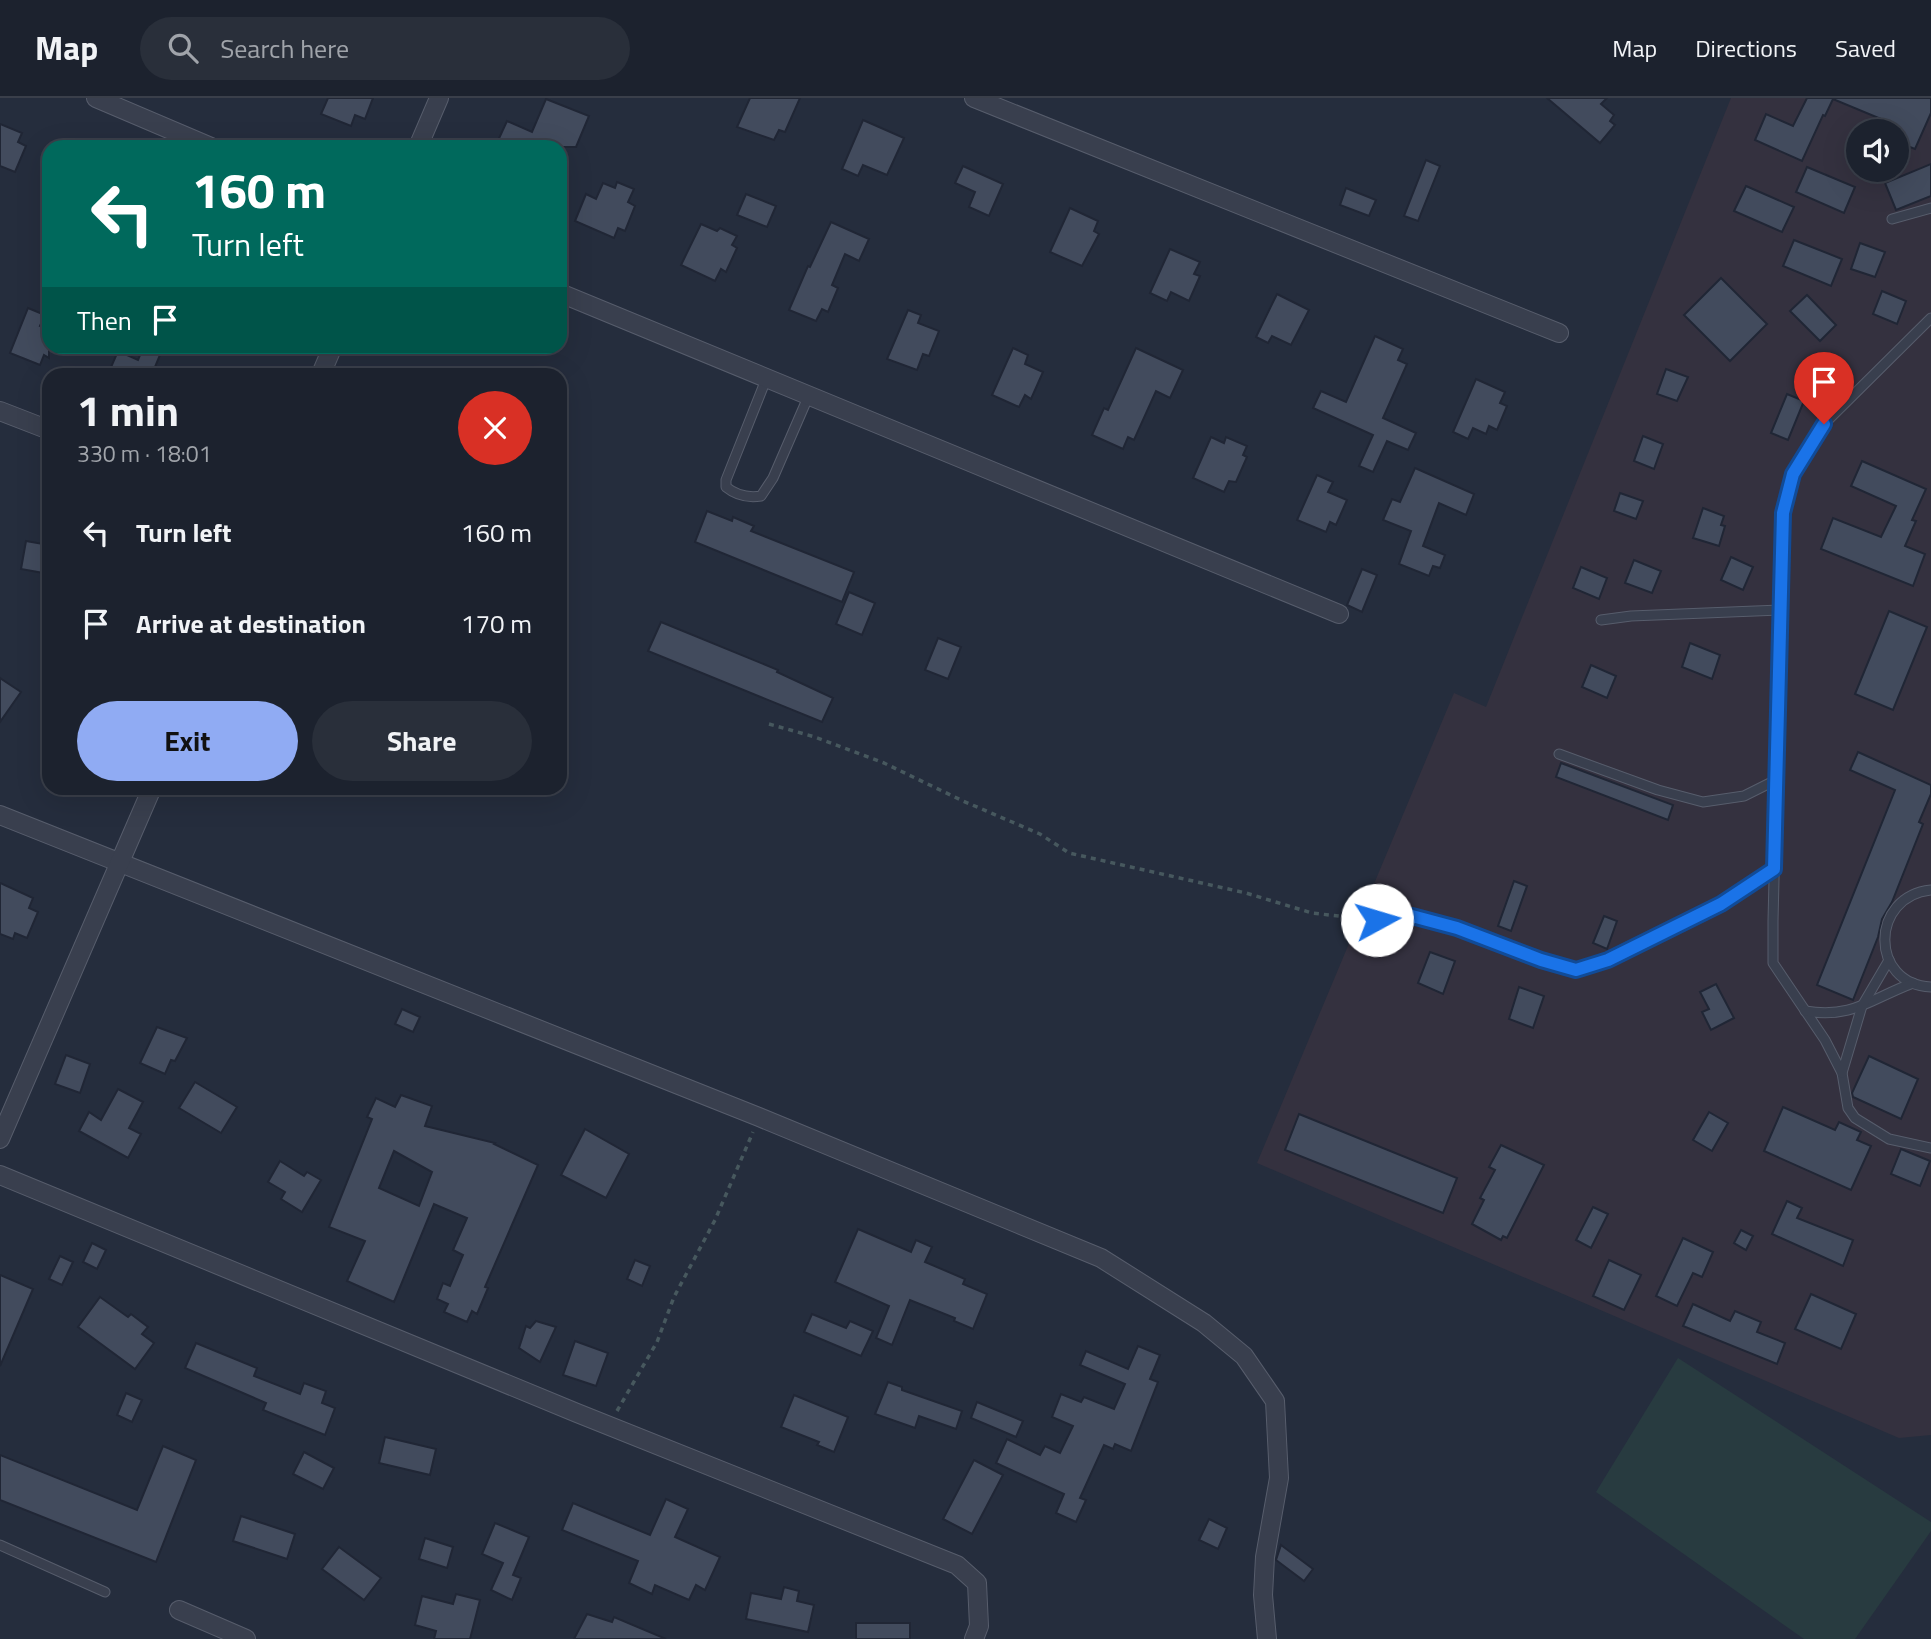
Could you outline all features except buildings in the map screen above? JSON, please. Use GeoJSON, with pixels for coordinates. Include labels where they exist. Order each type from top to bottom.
{"type":"FeatureCollection","features":[{"type":"Feature","properties":{"kind":"street"},"geometry":{"type":"LineString","coordinates":[[96,98],[195,140]]}},
{"type":"Feature","properties":{"kind":"street"},"geometry":{"type":"LineString","coordinates":[[421,140],[439,98]]}},
{"type":"Feature","properties":{"kind":"street"},"geometry":{"type":"LineString","coordinates":[[974,98],[1559,332]]}},
{"type":"Feature","properties":{"kind":"street"},"geometry":{"type":"LineString","coordinates":[[567,296],[1339,614]]}},
{"type":"Feature","properties":{"kind":"street"},"geometry":{"type":"LineString","coordinates":[[0,411],[42,427]]}},
{"type":"Feature","properties":{"kind":"street"},"geometry":{"type":"LineString","coordinates":[[0,1139],[149,795]]}},
{"type":"Feature","properties":{"kind":"street"},"geometry":{"type":"LineString","coordinates":[[0,815],[759,1117],[1101,1258],[1204,1323],[1244,1356],[1275,1401],[1279,1478],[1265,1557],[1263,1595],[1267,1639]]}},
{"type":"Feature","properties":{"kind":"street"},"geometry":{"type":"LineString","coordinates":[[0,1175],[608,1425],[957,1564],[977,1583],[979,1626],[974,1639]]}},
{"type":"Feature","properties":{"kind":"street"},"geometry":{"type":"LineString","coordinates":[[180,1610],[246,1639]]}},
{"type":"Feature","properties":{"kind":"lane"},"geometry":{"type":"LineString","coordinates":[[1892,219],[1931,208]]}},
{"type":"Feature","properties":{"kind":"lane"},"geometry":{"type":"LineString","coordinates":[[1931,318],[1824,424],[1793,474],[1783,513],[1773,963],[1825,1040],[1842,1073],[1848,1108],[1855,1118],[1889,1139],[1931,1148]]}},
{"type":"Feature","properties":{"kind":"lane"},"geometry":{"type":"LineString","coordinates":[[767,377],[726,480],[726,487],[747,498],[761,496],[773,478],[809,394]]}},
{"type":"Feature","properties":{"kind":"lane"},"geometry":{"type":"LineString","coordinates":[[1601,620],[1631,616],[1780,610]]}},
{"type":"Feature","properties":{"kind":"lane"},"geometry":{"type":"LineString","coordinates":[[1559,754],[1658,790],[1703,802],[1744,796],[1776,780]]}},
{"type":"Feature","properties":{"kind":"lane"},"geometry":{"type":"LineString","coordinates":[[1377,920],[1412,916],[1457,928],[1541,960],[1576,970],[1608,960],[1721,904],[1774,869]]}},
{"type":"Feature","properties":{"kind":"lane"},"geometry":{"type":"LineString","coordinates":[[1931,890],[1917,892],[1906,898],[1891,916],[1884,938],[1889,960],[1903,978],[1931,987]]}},
{"type":"Feature","properties":{"kind":"lane"},"geometry":{"type":"LineString","coordinates":[[1842,1073],[1862,1006],[1889,960]]}},
{"type":"Feature","properties":{"kind":"lane"},"geometry":{"type":"LineString","coordinates":[[1805,1010],[1823,1014],[1846,1012],[1913,983]]}},
{"type":"Feature","properties":{"kind":"lane"},"geometry":{"type":"LineString","coordinates":[[0,1545],[105,1592]]}},
{"type":"Feature","properties":{"kind":"path"},"geometry":{"type":"LineString","coordinates":[[769,724],[884,762],[963,801],[1040,834],[1069,853],[1247,893],[1312,913],[1377,920]]}},
{"type":"Feature","properties":{"kind":"path"},"geometry":{"type":"LineString","coordinates":[[608,1425],[657,1342],[674,1297],[715,1220],[759,1117]]}},
{"type":"Feature","properties":{"kind":"shaded area"},"geometry":{"type":"Polygon","coordinates":[[[1731,98],[1931,98],[1931,1435],[1899,1438],[1257,1163],[1454,693],[1486,707],[1731,98]]]}},
{"type":"Feature","properties":{"kind":"green space"},"geometry":{"type":"Polygon","coordinates":[[[1678,1358],[1931,1522],[1931,1531],[1855,1639],[1804,1639],[1596,1492],[1678,1358]]]}},
{"type":"Feature","properties":{"kind":"route"},"geometry":{"type":"LineString","coordinates":[[1377,920],[1412,916],[1457,928],[1541,960],[1576,970],[1608,960],[1721,904],[1774,869],[1783,513],[1793,474],[1824,424]]}}]}
